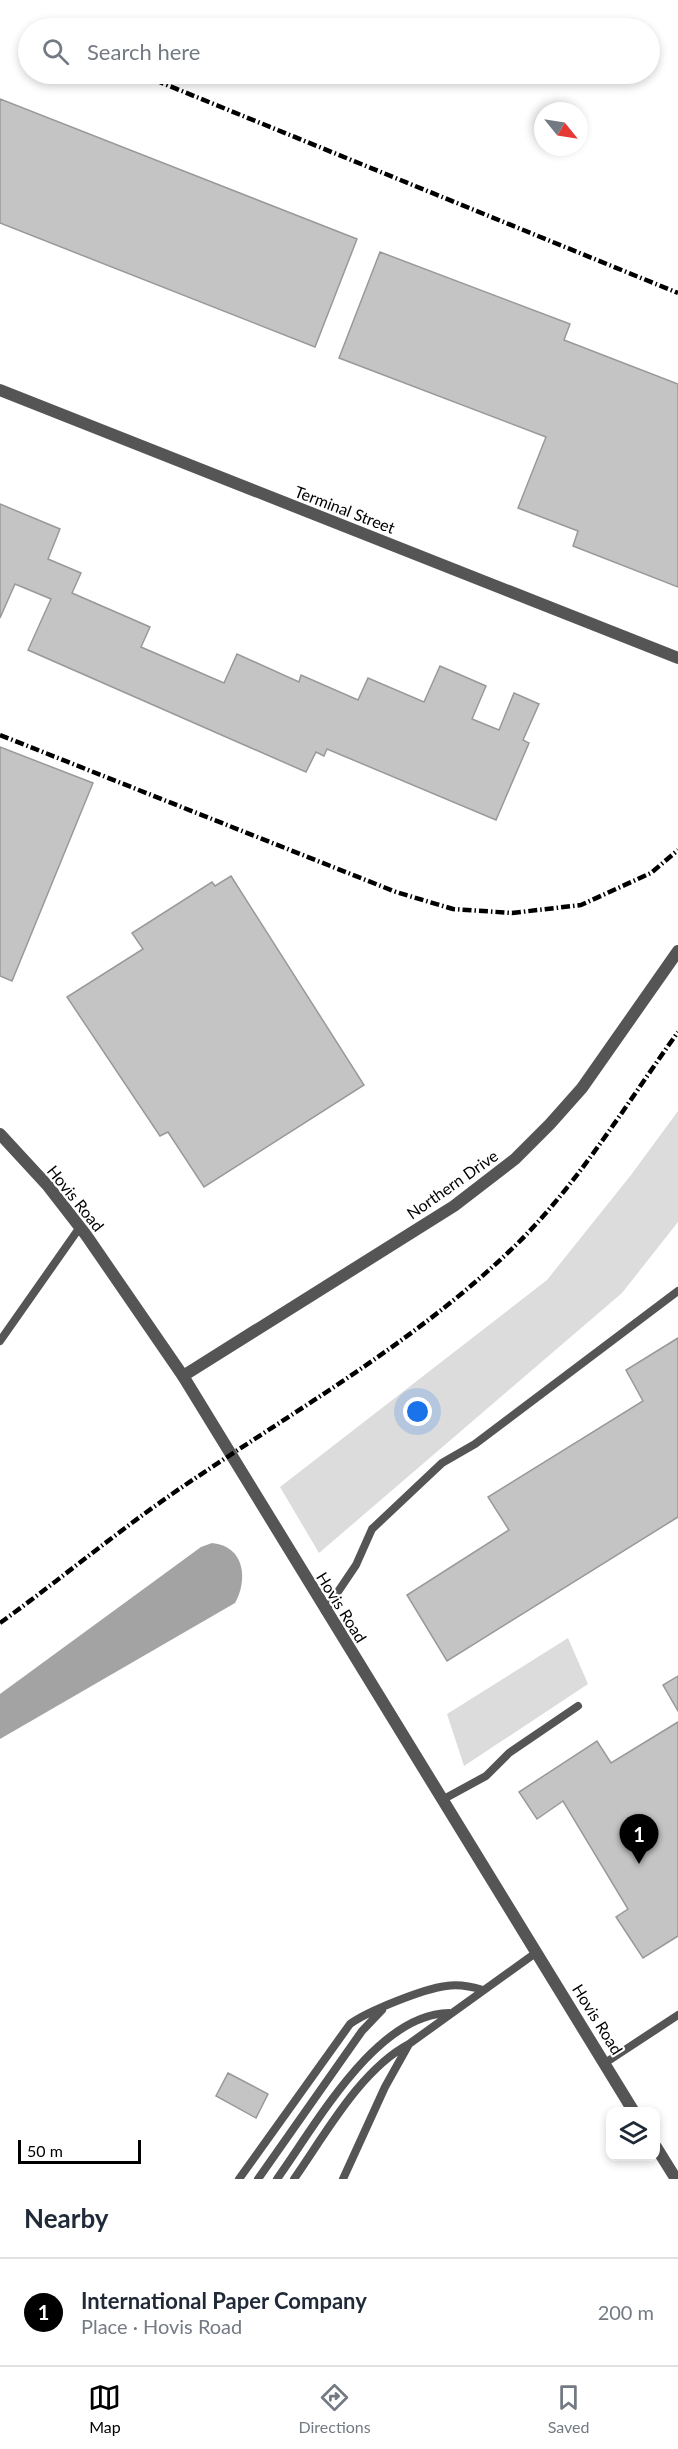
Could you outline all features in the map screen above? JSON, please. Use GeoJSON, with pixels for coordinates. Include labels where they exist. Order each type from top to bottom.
{"type":"FeatureCollection","features":[{"type":"Feature","properties":{"kind":"street","name":"Terminal Street"},"geometry":{"type":"LineString","coordinates":[[0,390],[678,658]]}},
{"type":"Feature","properties":{"kind":"street","name":"Northern Drive"},"geometry":{"type":"LineString","coordinates":[[183,1376],[454,1206],[514,1159],[582,1088],[678,951]]}},
{"type":"Feature","properties":{"kind":"street","name":"Hovis Road"},"geometry":{"type":"LineString","coordinates":[[0,1134],[48,1186],[80,1227],[183,1376],[273,1527],[631,2107]]}},
{"type":"Feature","properties":{"kind":"street"},"geometry":{"type":"LineString","coordinates":[[660,2153],[676,2179]]}},
{"type":"Feature","properties":{"kind":"lane"},"geometry":{"type":"LineString","coordinates":[[0,1341],[80,1227]]}},
{"type":"Feature","properties":{"kind":"lane"},"geometry":{"type":"LineString","coordinates":[[325,1611],[356,1566],[372,1529],[442,1463],[475,1444],[678,1291]]}},
{"type":"Feature","properties":{"kind":"lane"},"geometry":{"type":"LineString","coordinates":[[442,1800],[486,1776],[509,1753],[578,1706]]}},
{"type":"Feature","properties":{"kind":"lane"},"geometry":{"type":"LineString","coordinates":[[294,2179],[359,2089],[388,2058],[537,1952]]}},
{"type":"Feature","properties":{"kind":"lane"},"geometry":{"type":"LineString","coordinates":[[239,2179],[345,2030],[363,2015],[445,1986],[469,1986],[483,1990]]}},
{"type":"Feature","properties":{"kind":"lane"},"geometry":{"type":"LineString","coordinates":[[258,2179],[362,2031],[388,2006]]}},
{"type":"Feature","properties":{"kind":"lane"},"geometry":{"type":"LineString","coordinates":[[277,2179],[369,2053],[420,2019],[449,2013]]}},
{"type":"Feature","properties":{"kind":"lane"},"geometry":{"type":"LineString","coordinates":[[605,2063],[678,2014]]}},
{"type":"Feature","properties":{"kind":"lane"},"geometry":{"type":"LineString","coordinates":[[343,2179],[384,2087],[410,2044]]}},
{"type":"Feature","properties":{"kind":"shaded area"},"geometry":{"type":"Polygon","coordinates":[[[678,1111],[678,1222],[622,1293],[319,1553],[280,1487],[547,1280],[631,1175],[678,1111]]]}},
{"type":"Feature","properties":{"kind":"shaded area"},"geometry":{"type":"Polygon","coordinates":[[[212,1543],[223,1545],[231,1550],[241,1566],[242,1584],[235,1603],[0,1739],[0,1694],[201,1547],[212,1543]]]}},
{"type":"Feature","properties":{"kind":"shaded area"},"geometry":{"type":"Polygon","coordinates":[[[568,1638],[588,1684],[464,1766],[447,1714],[568,1638]]]}},
{"type":"Feature","properties":{"kind":"building"},"geometry":{"type":"Polygon","coordinates":[[[0,99],[357,239],[315,347],[0,223],[0,99]]]}},
{"type":"Feature","properties":{"kind":"building"},"geometry":{"type":"Polygon","coordinates":[[[380,252],[570,324],[564,340],[678,384],[678,587],[573,546],[578,531],[518,508],[546,437],[339,358],[380,252]]]}},
{"type":"Feature","properties":{"kind":"building"},"geometry":{"type":"Polygon","coordinates":[[[0,504],[60,529],[48,559],[81,573],[72,593],[150,627],[141,647],[224,683],[237,654],[299,682],[301,675],[358,700],[368,678],[424,702],[440,666],[486,686],[472,719],[499,730],[514,693],[539,704],[523,740],[529,743],[496,820],[327,749],[324,756],[316,752],[306,772],[28,650],[51,599],[15,584],[0,618],[0,504]]]}},
{"type":"Feature","properties":{"kind":"building"},"geometry":{"type":"Polygon","coordinates":[[[0,747],[93,783],[12,981],[0,976],[0,747]]]}},
{"type":"Feature","properties":{"kind":"building"},"geometry":{"type":"Polygon","coordinates":[[[231,876],[364,1085],[204,1187],[168,1132],[160,1136],[67,997],[143,949],[132,933],[212,882],[215,886],[231,876]]]}},
{"type":"Feature","properties":{"kind":"building"},"geometry":{"type":"Polygon","coordinates":[[[678,1338],[678,1517],[447,1661],[407,1595],[509,1530],[488,1497],[643,1401],[626,1370],[678,1338]]]}},
{"type":"Feature","properties":{"kind":"building"},"geometry":{"type":"Polygon","coordinates":[[[678,1676],[678,1711],[663,1685],[678,1676]]]}},
{"type":"Feature","properties":{"kind":"building"},"geometry":{"type":"Polygon","coordinates":[[[678,1722],[678,1936],[643,1958],[616,1917],[628,1909],[563,1801],[537,1819],[519,1792],[597,1741],[611,1763],[678,1722]]]}},
{"type":"Feature","properties":{"kind":"building"},"geometry":{"type":"Polygon","coordinates":[[[228,2073],[268,2094],[256,2118],[216,2096],[228,2073]]]}},
{"type":"Feature","properties":{"kind":"railway"},"geometry":{"type":"LineString","coordinates":[[165,84],[678,293]]}},
{"type":"Feature","properties":{"kind":"railway"},"geometry":{"type":"LineString","coordinates":[[0,735],[396,892],[453,909],[512,913],[581,905],[651,873],[678,850]]}},
{"type":"Feature","properties":{"kind":"railway"},"geometry":{"type":"LineString","coordinates":[[0,1623],[150,1510],[350,1376],[437,1313],[479,1279],[518,1243],[562,1194],[678,1032]]}},
{"type":"Feature","properties":{"kind":"place","name":"International Paper Company"},"geometry":{"type":"Point","coordinates":[639,1864]}}]}
